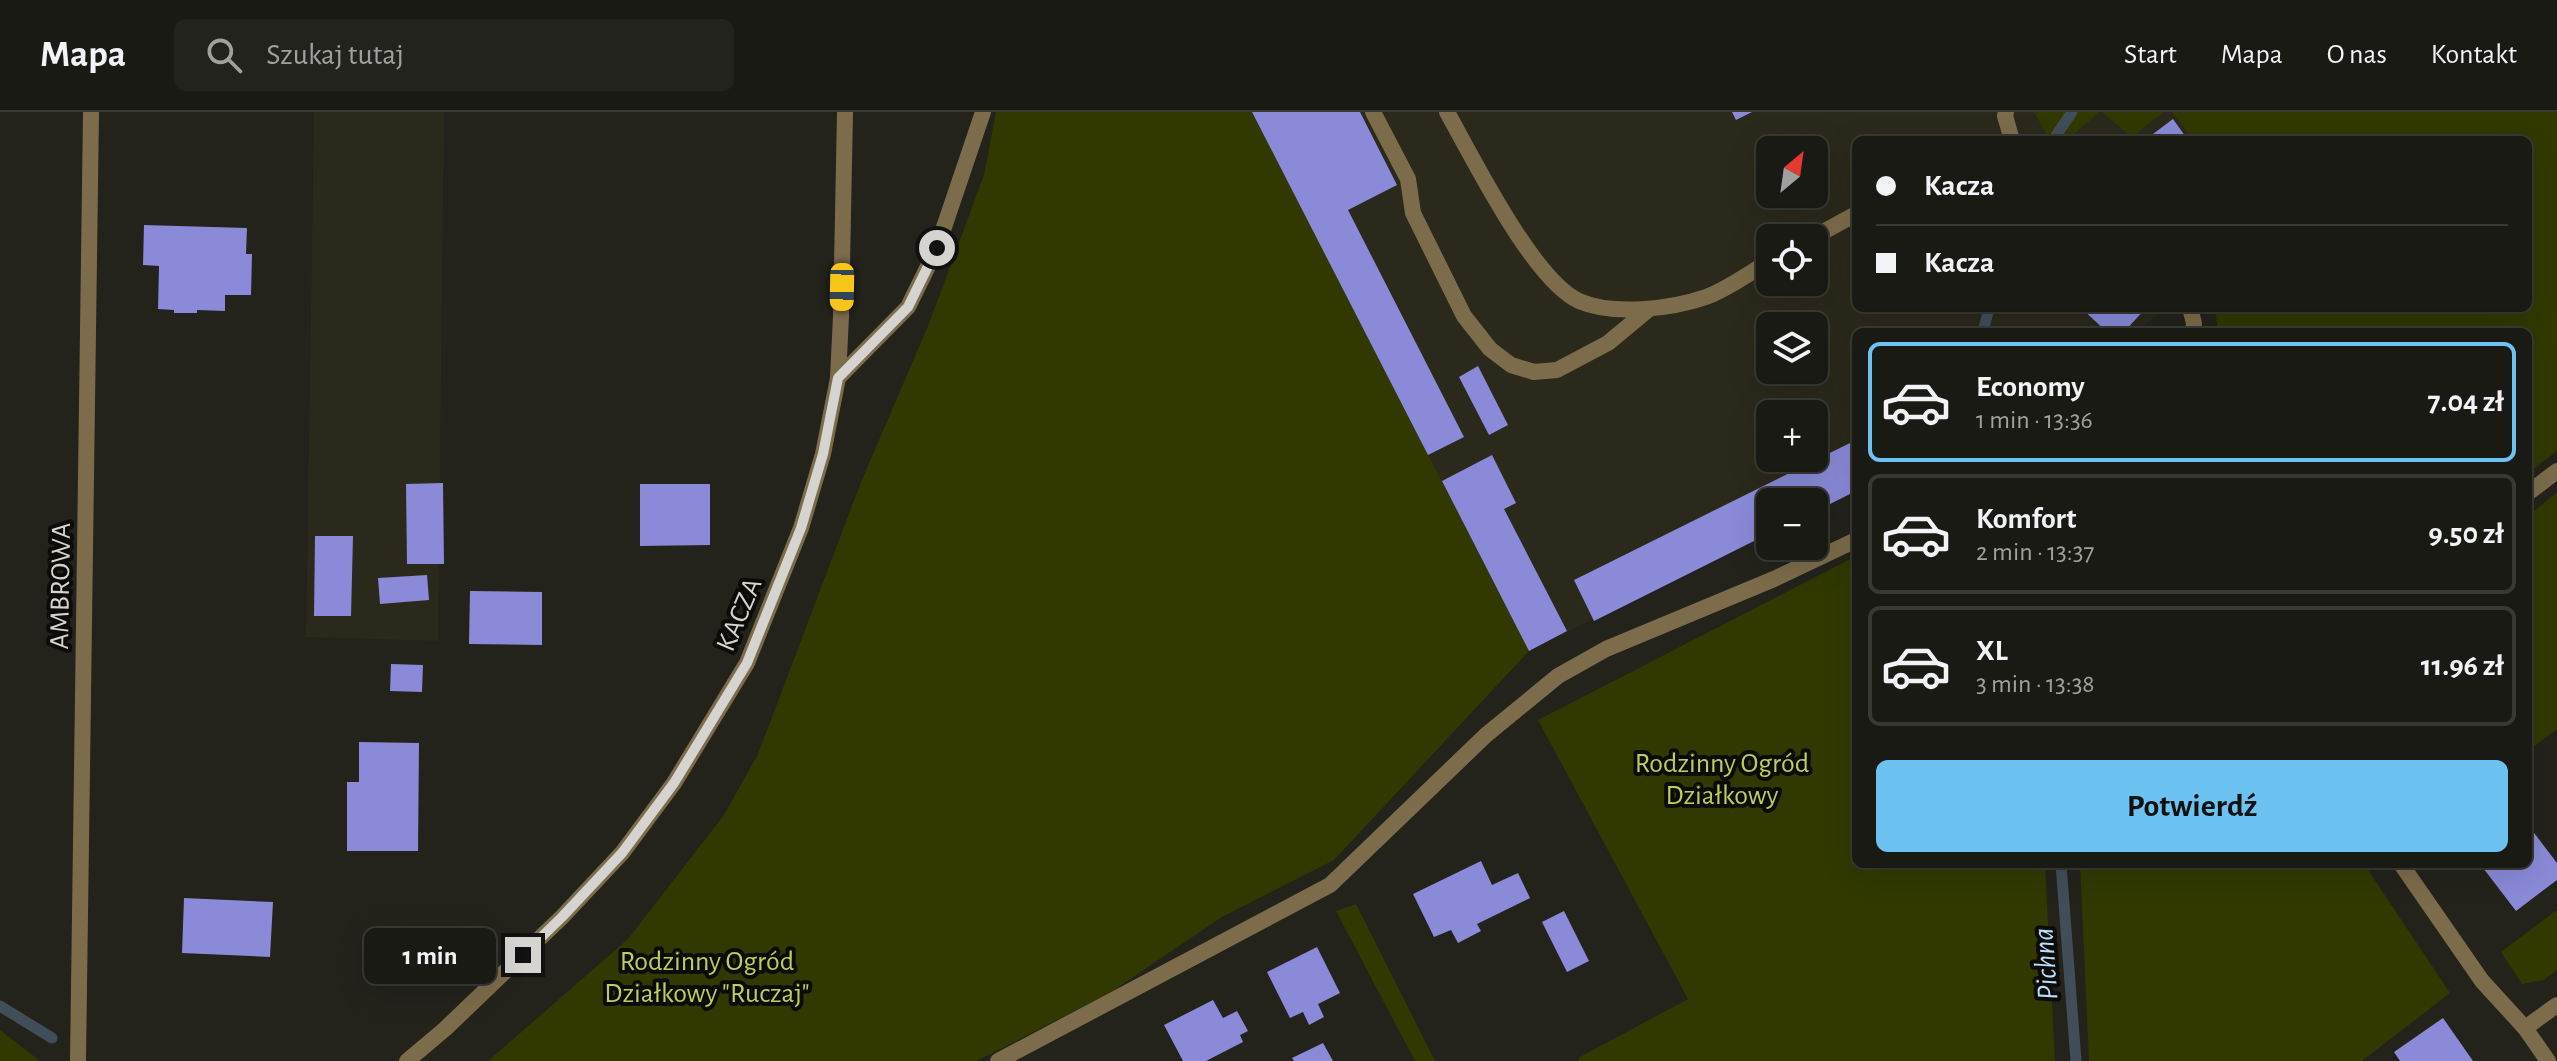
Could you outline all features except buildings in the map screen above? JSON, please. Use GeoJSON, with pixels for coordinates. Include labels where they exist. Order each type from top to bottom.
{"type":"FeatureCollection","features":[{"type":"Feature","properties":{"kind":"street","name":"AMBROWA"},"geometry":{"type":"LineString","coordinates":[[78,1061],[91,112]]}},
{"type":"Feature","properties":{"kind":"street","name":"KACZA"},"geometry":{"type":"LineString","coordinates":[[407,1061],[445,1029],[562,917],[622,853],[674,783],[747,663],[801,528],[819,469],[838,378],[845,112]]}},
{"type":"Feature","properties":{"kind":"street"},"geometry":{"type":"LineString","coordinates":[[838,378],[908,307],[937,248],[983,112]]}},
{"type":"Feature","properties":{"kind":"street"},"geometry":{"type":"LineString","coordinates":[[1373,112],[1408,179],[1413,213],[1464,316],[1490,349],[1511,365],[1534,372],[1557,370],[1608,343],[1649,309]]}},
{"type":"Feature","properties":{"kind":"street"},"geometry":{"type":"LineString","coordinates":[[1447,112],[1514,229],[1551,279],[1578,300],[1609,309],[1649,309],[1706,296],[1756,269]]}},
{"type":"Feature","properties":{"kind":"street"},"geometry":{"type":"LineString","coordinates":[[2006,112],[2011,136]]}},
{"type":"Feature","properties":{"kind":"street"},"geometry":{"type":"LineString","coordinates":[[1828,229],[1852,216]]}},
{"type":"Feature","properties":{"kind":"street"},"geometry":{"type":"LineString","coordinates":[[2532,490],[2557,471]]}},
{"type":"Feature","properties":{"kind":"street"},"geometry":{"type":"LineString","coordinates":[[998,1061],[1330,885],[1486,735],[1558,676],[1606,649],[1774,579],[1852,542]]}},
{"type":"Feature","properties":{"kind":"street"},"geometry":{"type":"LineString","coordinates":[[2404,868],[2482,981],[2525,1028],[2548,1061]]}},
{"type":"Feature","properties":{"kind":"street"},"geometry":{"type":"LineString","coordinates":[[2525,1028],[2557,1005]]}},
{"type":"Feature","properties":{"kind":"shaded area"},"geometry":{"type":"Polygon","coordinates":[[[314,112],[444,112],[438,641],[306,637],[314,112]]]}},
{"type":"Feature","properties":{"kind":"shaded area"},"geometry":{"type":"Polygon","coordinates":[[[1252,112],[2428,112],[2396,136],[1852,136],[1852,312],[2162,312],[2140,328],[1852,328],[1852,489],[1828,497],[1828,488],[1756,488],[1756,538],[1529,651],[1252,112]]]}},
{"type":"Feature","properties":{"kind":"green space","name":"Rodzinny Ogród Działkowy \"Ruczaj\""},"geometry":{"type":"Polygon","coordinates":[[[996,112],[1252,112],[1529,651],[1334,860],[1222,917],[1111,992],[977,1061],[488,1061],[628,939],[724,815],[758,754],[861,482],[928,326],[984,175],[996,112]]]}},
{"type":"Feature","properties":{"kind":"green space"},"geometry":{"type":"Polygon","coordinates":[[[2034,112],[2099,112],[2072,136],[2048,136],[2034,112]]]}},
{"type":"Feature","properties":{"kind":"green space"},"geometry":{"type":"Polygon","coordinates":[[[2102,112],[2164,112],[2133,136],[2102,112]]]}},
{"type":"Feature","properties":{"kind":"green space"},"geometry":{"type":"Polygon","coordinates":[[[2172,112],[2557,112],[2557,451],[2532,470],[2532,328],[2218,328],[2216,312],[2532,312],[2532,136],[2190,136],[2172,112]]]}},
{"type":"Feature","properties":{"kind":"green space"},"geometry":{"type":"Polygon","coordinates":[[[2557,492],[2557,729],[2532,748],[2532,513],[2557,492]]]}},
{"type":"Feature","properties":{"kind":"green space","name":"Rodzinny Ogród Działkowy"},"geometry":{"type":"Polygon","coordinates":[[[1852,558],[1852,868],[2045,868],[2055,1061],[1579,1061],[1578,1058],[1688,999],[1538,720],[1852,558]]]}},
{"type":"Feature","properties":{"kind":"green space"},"geometry":{"type":"Polygon","coordinates":[[[2080,868],[2367,868],[2450,993],[2362,1061],[2089,1061],[2080,868]]]}},
{"type":"Feature","properties":{"kind":"green space"},"geometry":{"type":"Polygon","coordinates":[[[1356,904],[1435,1061],[1415,1061],[1336,911],[1356,904]]]}},
{"type":"Feature","properties":{"kind":"green space"},"geometry":{"type":"Polygon","coordinates":[[[2557,910],[2557,970],[2544,980],[2522,984],[2501,952],[2557,910]]]}},
{"type":"Feature","properties":{"kind":"green space"},"geometry":{"type":"Polygon","coordinates":[[[0,1030],[40,1061],[0,1061],[0,1030]]]}},
{"type":"Feature","properties":{"kind":"waterway","name":"Pichna"},"geometry":{"type":"LineString","coordinates":[[2056,136],[2072,112]]}},
{"type":"Feature","properties":{"kind":"waterway","name":"Pichna"},"geometry":{"type":"LineString","coordinates":[[1984,328],[1988,312]]}},
{"type":"Feature","properties":{"kind":"waterway","name":"Pichna"},"geometry":{"type":"LineString","coordinates":[[2061,868],[2076,1061]]}},
{"type":"Feature","properties":{"kind":"waterway"},"geometry":{"type":"LineString","coordinates":[[0,1006],[52,1038]]}},
{"type":"Feature","properties":{"kind":"route"},"geometry":{"type":"LineString","coordinates":[[523,955],[622,853],[674,783],[747,663],[801,528],[823,454],[838,378],[908,307],[937,248]]}}]}
